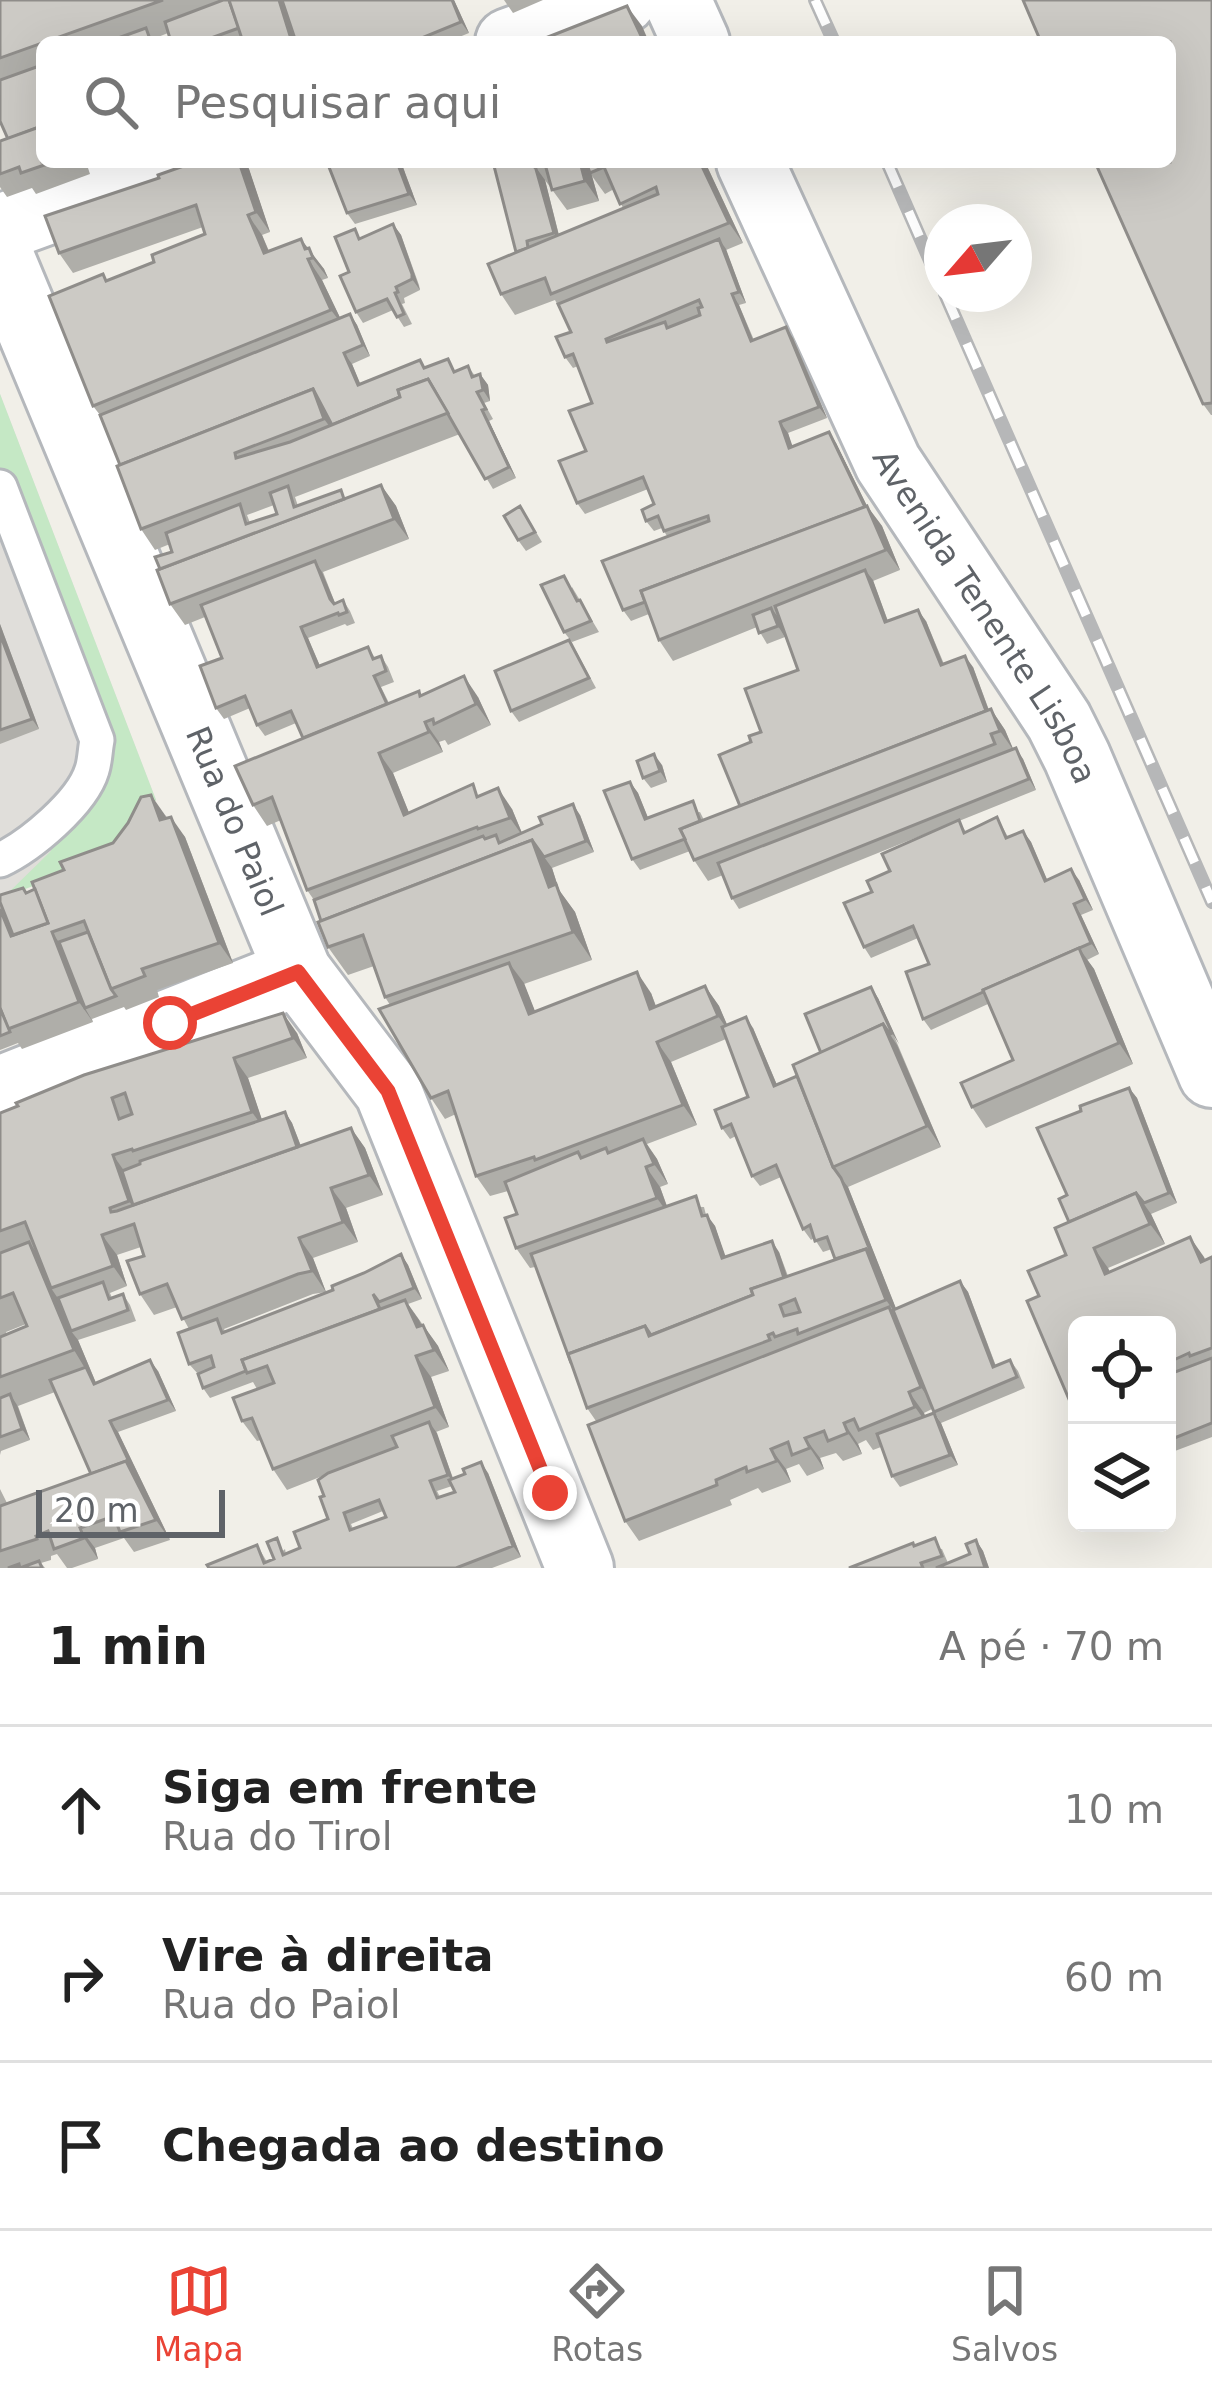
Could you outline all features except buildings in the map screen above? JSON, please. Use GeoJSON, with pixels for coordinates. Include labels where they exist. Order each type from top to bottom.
{"type":"FeatureCollection","features":[{"type":"Feature","properties":{"kind":"street"},"geometry":{"type":"LineString","coordinates":[[525,36],[623,0]]}},
{"type":"Feature","properties":{"kind":"street"},"geometry":{"type":"LineString","coordinates":[[677,0],[693,36]]}},
{"type":"Feature","properties":{"kind":"street"},"geometry":{"type":"LineString","coordinates":[[0,228],[165,168]]}},
{"type":"Feature","properties":{"kind":"street","name":"Avenida Tenente Lisboa"},"geometry":{"type":"LineString","coordinates":[[753,168],[888,464],[987,608],[1068,739],[1212,1074]]}},
{"type":"Feature","properties":{"kind":"street","name":"Rua do Paiol"},"geometry":{"type":"LineString","coordinates":[[0,256],[298,972],[388,1091],[580,1568]]}},
{"type":"Feature","properties":{"kind":"street"},"geometry":{"type":"LineString","coordinates":[[0,1090],[298,972]]}},
{"type":"Feature","properties":{"kind":"lane"},"geometry":{"type":"LineString","coordinates":[[0,487],[97,740],[91,774],[68,808],[16,853],[0,860]]}},
{"type":"Feature","properties":{"kind":"shaded area"},"geometry":{"type":"Polygon","coordinates":[[[0,394],[156,800],[0,899],[0,394]]]}},
{"type":"Feature","properties":{"kind":"green space"},"geometry":{"type":"Polygon","coordinates":[[[0,394],[156,800],[134,835],[73,871],[4,897],[50,852],[91,774],[0,487],[0,394]]]}},
{"type":"Feature","properties":{"kind":"railway"},"geometry":{"type":"LineString","coordinates":[[815,0],[831,36]]}},
{"type":"Feature","properties":{"kind":"railway"},"geometry":{"type":"LineString","coordinates":[[890,168],[924,247]]}},
{"type":"Feature","properties":{"kind":"railway"},"geometry":{"type":"LineString","coordinates":[[953,312],[1212,902]]}},
{"type":"Feature","properties":{"kind":"route"},"geometry":{"type":"LineString","coordinates":[[170,1023],[298,972],[388,1091],[550,1493]]}}]}
